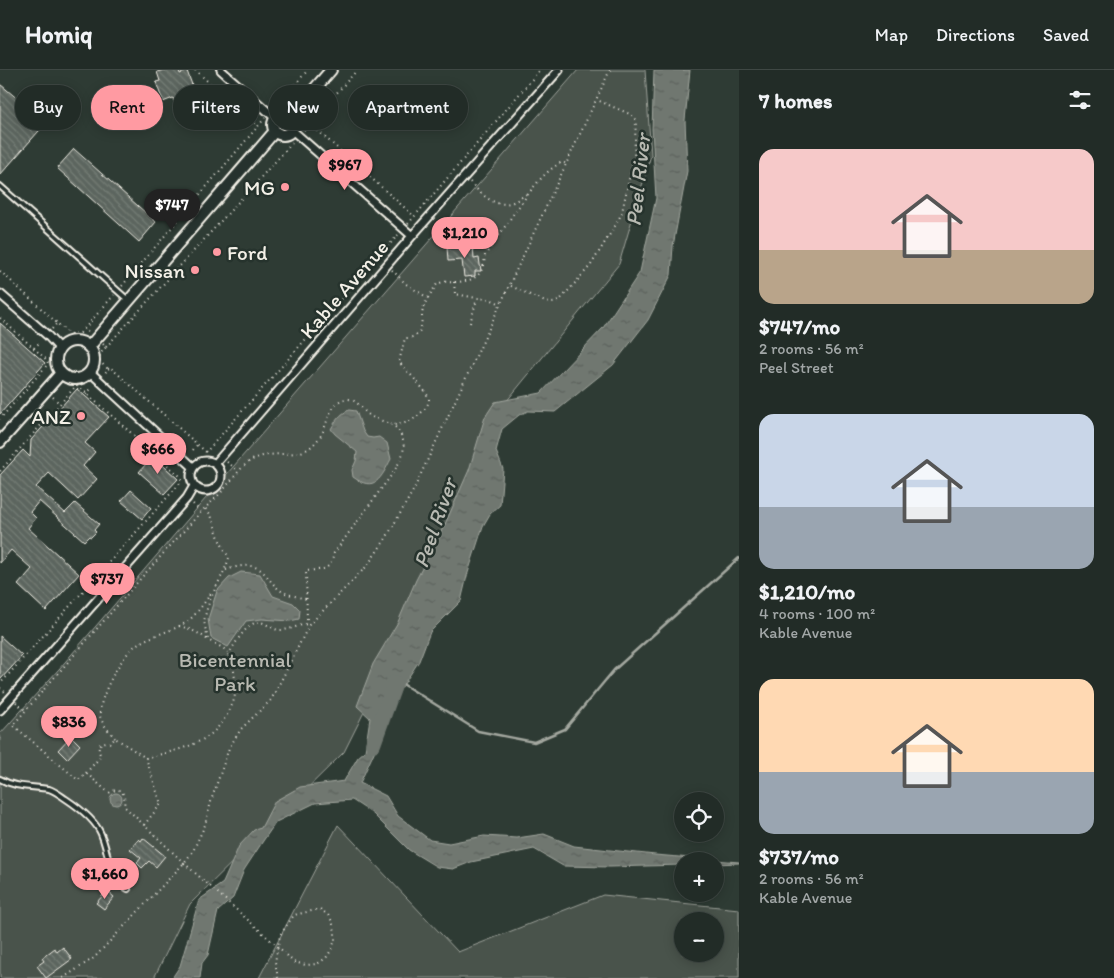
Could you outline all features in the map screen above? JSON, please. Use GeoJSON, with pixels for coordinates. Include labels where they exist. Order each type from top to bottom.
{"type":"FeatureCollection","features":[{"type":"Feature","properties":{"kind":"main road"},"geometry":{"type":"LineString","coordinates":[[318,85],[331,70]]}},
{"type":"Feature","properties":{"kind":"main road"},"geometry":{"type":"LineString","coordinates":[[89,347],[275,131],[284,136],[296,133],[295,130]]}},
{"type":"Feature","properties":{"kind":"main road"},"geometry":{"type":"LineString","coordinates":[[76,341],[89,347],[94,358],[90,372],[83,377],[66,377],[61,373],[56,361],[60,349],[69,342],[76,341]]}},
{"type":"Feature","properties":{"kind":"main road"},"geometry":{"type":"LineString","coordinates":[[0,442],[61,373]]}},
{"type":"Feature","properties":{"kind":"street"},"geometry":{"type":"LineString","coordinates":[[221,70],[269,112]]}},
{"type":"Feature","properties":{"kind":"street","name":"Kable Avenue"},"geometry":{"type":"LineString","coordinates":[[215,464],[412,236],[559,70]]}},
{"type":"Feature","properties":{"kind":"street"},"geometry":{"type":"LineString","coordinates":[[296,133],[412,236]]}},
{"type":"Feature","properties":{"kind":"street"},"geometry":{"type":"LineString","coordinates":[[0,294],[47,335],[60,349]]}},
{"type":"Feature","properties":{"kind":"street"},"geometry":{"type":"LineString","coordinates":[[90,372],[194,466]]}},
{"type":"Feature","properties":{"kind":"street"},"geometry":{"type":"LineString","coordinates":[[206,461],[215,464],[221,472],[217,487],[208,492],[198,490],[191,482],[190,476],[194,466],[197,463],[206,461]]}},
{"type":"Feature","properties":{"kind":"street"},"geometry":{"type":"LineString","coordinates":[[0,710],[187,498],[194,486]]}},
{"type":"Feature","properties":{"kind":"lane"},"geometry":{"type":"LineString","coordinates":[[0,186],[128,300]]}},
{"type":"Feature","properties":{"kind":"lane"},"geometry":{"type":"LineString","coordinates":[[0,779],[8,784],[52,790],[74,804],[88,816],[101,833],[113,880],[128,889]]}},
{"type":"Feature","properties":{"kind":"path"},"geometry":{"type":"LineString","coordinates":[[195,70],[212,85]]}},
{"type":"Feature","properties":{"kind":"path"},"geometry":{"type":"LineString","coordinates":[[296,85],[308,70]]}},
{"type":"Feature","properties":{"kind":"path"},"geometry":{"type":"LineString","coordinates":[[338,92],[357,70]]}},
{"type":"Feature","properties":{"kind":"path"},"geometry":{"type":"LineString","coordinates":[[301,130],[100,354],[100,362],[108,369],[110,367],[206,452],[403,229],[540,70]]}},
{"type":"Feature","properties":{"kind":"path"},"geometry":{"type":"LineString","coordinates":[[63,978],[94,958],[194,851],[205,825],[229,748],[242,729],[270,700],[308,624],[367,566],[385,540],[413,491],[610,70]]}},
{"type":"Feature","properties":{"kind":"path"},"geometry":{"type":"LineString","coordinates":[[510,286],[546,302],[555,303],[592,265],[618,221],[622,212],[634,156],[636,122],[632,115],[596,100]]}},
{"type":"Feature","properties":{"kind":"path"},"geometry":{"type":"LineString","coordinates":[[0,271],[69,334],[80,333],[86,330],[255,130]]}},
{"type":"Feature","properties":{"kind":"path"},"geometry":{"type":"LineString","coordinates":[[317,130],[414,216]]}},
{"type":"Feature","properties":{"kind":"path"},"geometry":{"type":"LineString","coordinates":[[393,425],[404,424],[412,420],[428,404],[429,398],[425,391],[399,362],[405,338],[416,336],[421,330],[424,307],[436,284],[446,280],[454,282],[473,279],[481,273],[485,255],[529,192],[554,166],[562,162],[567,164]]}},
{"type":"Feature","properties":{"kind":"path"},"geometry":{"type":"LineString","coordinates":[[465,176],[485,197],[497,203],[512,202],[529,192]]}},
{"type":"Feature","properties":{"kind":"path"},"geometry":{"type":"LineString","coordinates":[[387,266],[406,284],[428,298]]}},
{"type":"Feature","properties":{"kind":"path"},"geometry":{"type":"LineString","coordinates":[[454,282],[455,294],[490,299],[501,304]]}},
{"type":"Feature","properties":{"kind":"path"},"geometry":{"type":"LineString","coordinates":[[470,323],[477,298]]}},
{"type":"Feature","properties":{"kind":"path"},"geometry":{"type":"LineString","coordinates":[[0,318],[47,360],[48,364],[0,419]]}},
{"type":"Feature","properties":{"kind":"path"},"geometry":{"type":"LineString","coordinates":[[52,328],[57,323]]}},
{"type":"Feature","properties":{"kind":"path"},"geometry":{"type":"LineString","coordinates":[[34,348],[42,340]]}},
{"type":"Feature","properties":{"kind":"path"},"geometry":{"type":"LineString","coordinates":[[102,343],[106,347]]}},
{"type":"Feature","properties":{"kind":"path"},"geometry":{"type":"LineString","coordinates":[[104,374],[108,369]]}},
{"type":"Feature","properties":{"kind":"path"},"geometry":{"type":"LineString","coordinates":[[0,471],[75,387],[78,386],[181,477],[181,482],[176,488],[0,686],[5,693]]}},
{"type":"Feature","properties":{"kind":"path"},"geometry":{"type":"LineString","coordinates":[[86,394],[92,387]]}},
{"type":"Feature","properties":{"kind":"path"},"geometry":{"type":"LineString","coordinates":[[52,397],[60,404]]}},
{"type":"Feature","properties":{"kind":"path"},"geometry":{"type":"LineString","coordinates":[[115,738],[111,743],[100,743],[99,751],[101,756],[78,780],[13,725],[142,577],[239,471],[252,460],[264,455],[306,450],[314,445],[323,432],[333,408],[339,401],[348,399],[355,402],[368,415],[393,425],[399,430],[403,440],[404,451],[400,462],[334,552],[332,563],[326,568],[306,571],[308,624]]}},
{"type":"Feature","properties":{"kind":"path"},"geometry":{"type":"LineString","coordinates":[[193,450],[197,445]]}},
{"type":"Feature","properties":{"kind":"path"},"geometry":{"type":"LineString","coordinates":[[174,471],[178,467]]}},
{"type":"Feature","properties":{"kind":"path"},"geometry":{"type":"LineString","coordinates":[[176,488],[180,492]]}},
{"type":"Feature","properties":{"kind":"path"},"geometry":{"type":"LineString","coordinates":[[193,504],[201,512]]}},
{"type":"Feature","properties":{"kind":"path"},"geometry":{"type":"LineString","coordinates":[[144,825],[161,804],[146,758],[115,738],[106,727],[100,716],[101,701],[126,654],[138,644],[188,621],[214,589],[226,570],[229,558],[220,541],[211,515],[205,508]]}},
{"type":"Feature","properties":{"kind":"path"},"geometry":{"type":"LineString","coordinates":[[226,570],[239,566],[253,566],[263,572],[271,583],[282,592],[307,599]]}},
{"type":"Feature","properties":{"kind":"path"},"geometry":{"type":"LineString","coordinates":[[208,640],[204,618],[214,589]]}},
{"type":"Feature","properties":{"kind":"path"},"geometry":{"type":"LineString","coordinates":[[228,655],[247,628],[254,623],[260,622],[278,630],[308,624]]}},
{"type":"Feature","properties":{"kind":"path"},"geometry":{"type":"LineString","coordinates":[[146,758],[178,750],[197,743],[212,734],[229,711],[235,696],[236,681],[227,651],[199,633],[179,626]]}},
{"type":"Feature","properties":{"kind":"path"},"geometry":{"type":"LineString","coordinates":[[16,703],[25,710]]}},
{"type":"Feature","properties":{"kind":"path"},"geometry":{"type":"LineString","coordinates":[[86,773],[109,793],[113,790],[118,790],[123,794],[125,799],[124,806],[184,863],[285,953],[293,962],[306,965],[316,964],[326,958],[335,940],[332,921],[328,915],[320,909],[294,915],[280,935],[275,962],[278,978]]}},
{"type":"Feature","properties":{"kind":"green space","name":"Bicentennial Park"},"geometry":{"type":"Polygon","coordinates":[[[578,70],[645,70],[651,155],[619,264],[492,419],[480,480],[344,752],[190,904],[154,978],[0,978],[0,734],[59,669],[578,70]]]}},
{"type":"Feature","properties":{"kind":"green space"},"geometry":{"type":"Polygon","coordinates":[[[338,825],[458,952],[603,895],[739,909],[739,978],[259,978],[338,825]]]}},
{"type":"Feature","properties":{"kind":"water"},"geometry":{"type":"Polygon","coordinates":[[[654,70],[690,70],[685,120],[687,171],[673,246],[671,275],[648,320],[613,365],[555,412],[528,411],[519,415],[502,429],[496,451],[503,469],[500,505],[490,514],[483,526],[461,601],[430,632],[419,661],[398,693],[376,714],[381,727],[376,748],[360,783],[386,796],[398,816],[430,840],[449,843],[484,836],[517,838],[544,834],[574,846],[674,857],[674,865],[563,866],[534,849],[471,862],[453,869],[437,867],[409,850],[373,814],[352,800],[315,803],[276,822],[263,841],[244,870],[233,898],[218,911],[208,955],[202,963],[200,978],[172,978],[180,966],[199,900],[223,883],[239,846],[254,830],[261,828],[275,801],[300,787],[344,781],[358,757],[365,751],[370,718],[357,706],[373,664],[398,622],[416,580],[446,522],[469,470],[485,417],[495,402],[541,393],[603,328],[640,272],[656,198],[652,129],[654,70]]]}},
{"type":"Feature","properties":{"kind":"water"},"geometry":{"type":"Polygon","coordinates":[[[349,410],[356,411],[367,437],[379,437],[387,443],[391,459],[384,472],[372,483],[367,484],[353,477],[352,470],[357,452],[331,429],[338,418],[349,410]]]}},
{"type":"Feature","properties":{"kind":"water"},"geometry":{"type":"Polygon","coordinates":[[[241,572],[260,574],[273,596],[293,603],[300,610],[299,619],[290,621],[262,619],[246,621],[228,647],[211,638],[208,619],[217,591],[229,578],[241,572]]]}},
{"type":"Feature","properties":{"kind":"water"},"geometry":{"type":"Polygon","coordinates":[[[114,793],[118,793],[122,799],[118,805],[114,805],[110,801],[110,797],[114,793]]]}},
{"type":"Feature","properties":{"kind":"water"},"geometry":{"type":"Polygon","coordinates":[[[724,861],[739,862],[724,864],[724,861]]]}},
{"type":"Feature","properties":{"kind":"building"},"geometry":{"type":"Polygon","coordinates":[[[179,70],[180,74],[187,71],[192,85],[173,85],[173,98],[163,102],[163,85],[157,85],[156,82],[160,81],[157,72],[179,70]]]}},
{"type":"Feature","properties":{"kind":"building"},"geometry":{"type":"Polygon","coordinates":[[[0,84],[15,97],[15,130],[40,130],[0,175],[0,84]]]}},
{"type":"Feature","properties":{"kind":"building"},"geometry":{"type":"Polygon","coordinates":[[[74,149],[156,222],[139,242],[57,168],[74,149]]]}},
{"type":"Feature","properties":{"kind":"building"},"geometry":{"type":"Polygon","coordinates":[[[473,244],[474,259],[479,258],[481,271],[475,271],[475,276],[464,277],[462,260],[448,261],[447,247],[473,244]]]}},
{"type":"Feature","properties":{"kind":"building"},"geometry":{"type":"Polygon","coordinates":[[[0,323],[45,363],[0,414],[0,323]]]}},
{"type":"Feature","properties":{"kind":"building"},"geometry":{"type":"Polygon","coordinates":[[[77,389],[109,417],[85,443],[95,452],[83,466],[97,479],[78,500],[49,473],[36,487],[65,513],[75,503],[99,524],[94,530],[96,532],[84,541],[39,501],[30,512],[36,518],[28,528],[79,574],[46,611],[18,585],[32,569],[11,550],[0,563],[0,475],[23,450],[30,457],[31,440],[77,389]]]}},
{"type":"Feature","properties":{"kind":"building"},"geometry":{"type":"Polygon","coordinates":[[[153,456],[178,479],[164,494],[139,472],[153,456]]]}},
{"type":"Feature","properties":{"kind":"building"},"geometry":{"type":"Polygon","coordinates":[[[131,490],[151,508],[142,519],[121,501],[131,490]]]}},
{"type":"Feature","properties":{"kind":"building"},"geometry":{"type":"Polygon","coordinates":[[[0,636],[22,656],[0,680],[0,636]]]}},
{"type":"Feature","properties":{"kind":"building"},"geometry":{"type":"Polygon","coordinates":[[[71,736],[80,745],[67,759],[58,750],[71,736]]]}},
{"type":"Feature","properties":{"kind":"building"},"geometry":{"type":"Polygon","coordinates":[[[143,838],[165,856],[156,867],[149,861],[142,868],[137,863],[141,858],[130,849],[139,839],[141,841],[143,838]]]}},
{"type":"Feature","properties":{"kind":"building"},"geometry":{"type":"Polygon","coordinates":[[[107,891],[114,897],[104,909],[96,903],[107,891]]]}},
{"type":"Feature","properties":{"kind":"building"},"geometry":{"type":"Polygon","coordinates":[[[63,947],[72,959],[46,978],[37,966],[44,961],[42,958],[55,948],[57,952],[63,947]]]}},
{"type":"Feature","properties":{"kind":"waterway"},"geometry":{"type":"LineString","coordinates":[[401,683],[478,731],[534,742],[565,729],[614,670],[739,558]]}},
{"type":"Feature","properties":{"kind":"waterway","name":"Peel River"},"geometry":{"type":"LineString","coordinates":[[373,744],[395,683]]}},
{"type":"Feature","properties":{"kind":"place","name":"MG"},"geometry":{"type":"Point","coordinates":[285,187]}},
{"type":"Feature","properties":{"kind":"place","name":"Ford"},"geometry":{"type":"Point","coordinates":[217,252]}},
{"type":"Feature","properties":{"kind":"place","name":"Nissan"},"geometry":{"type":"Point","coordinates":[195,270]}},
{"type":"Feature","properties":{"kind":"place","name":"ANZ"},"geometry":{"type":"Point","coordinates":[81,416]}}]}
